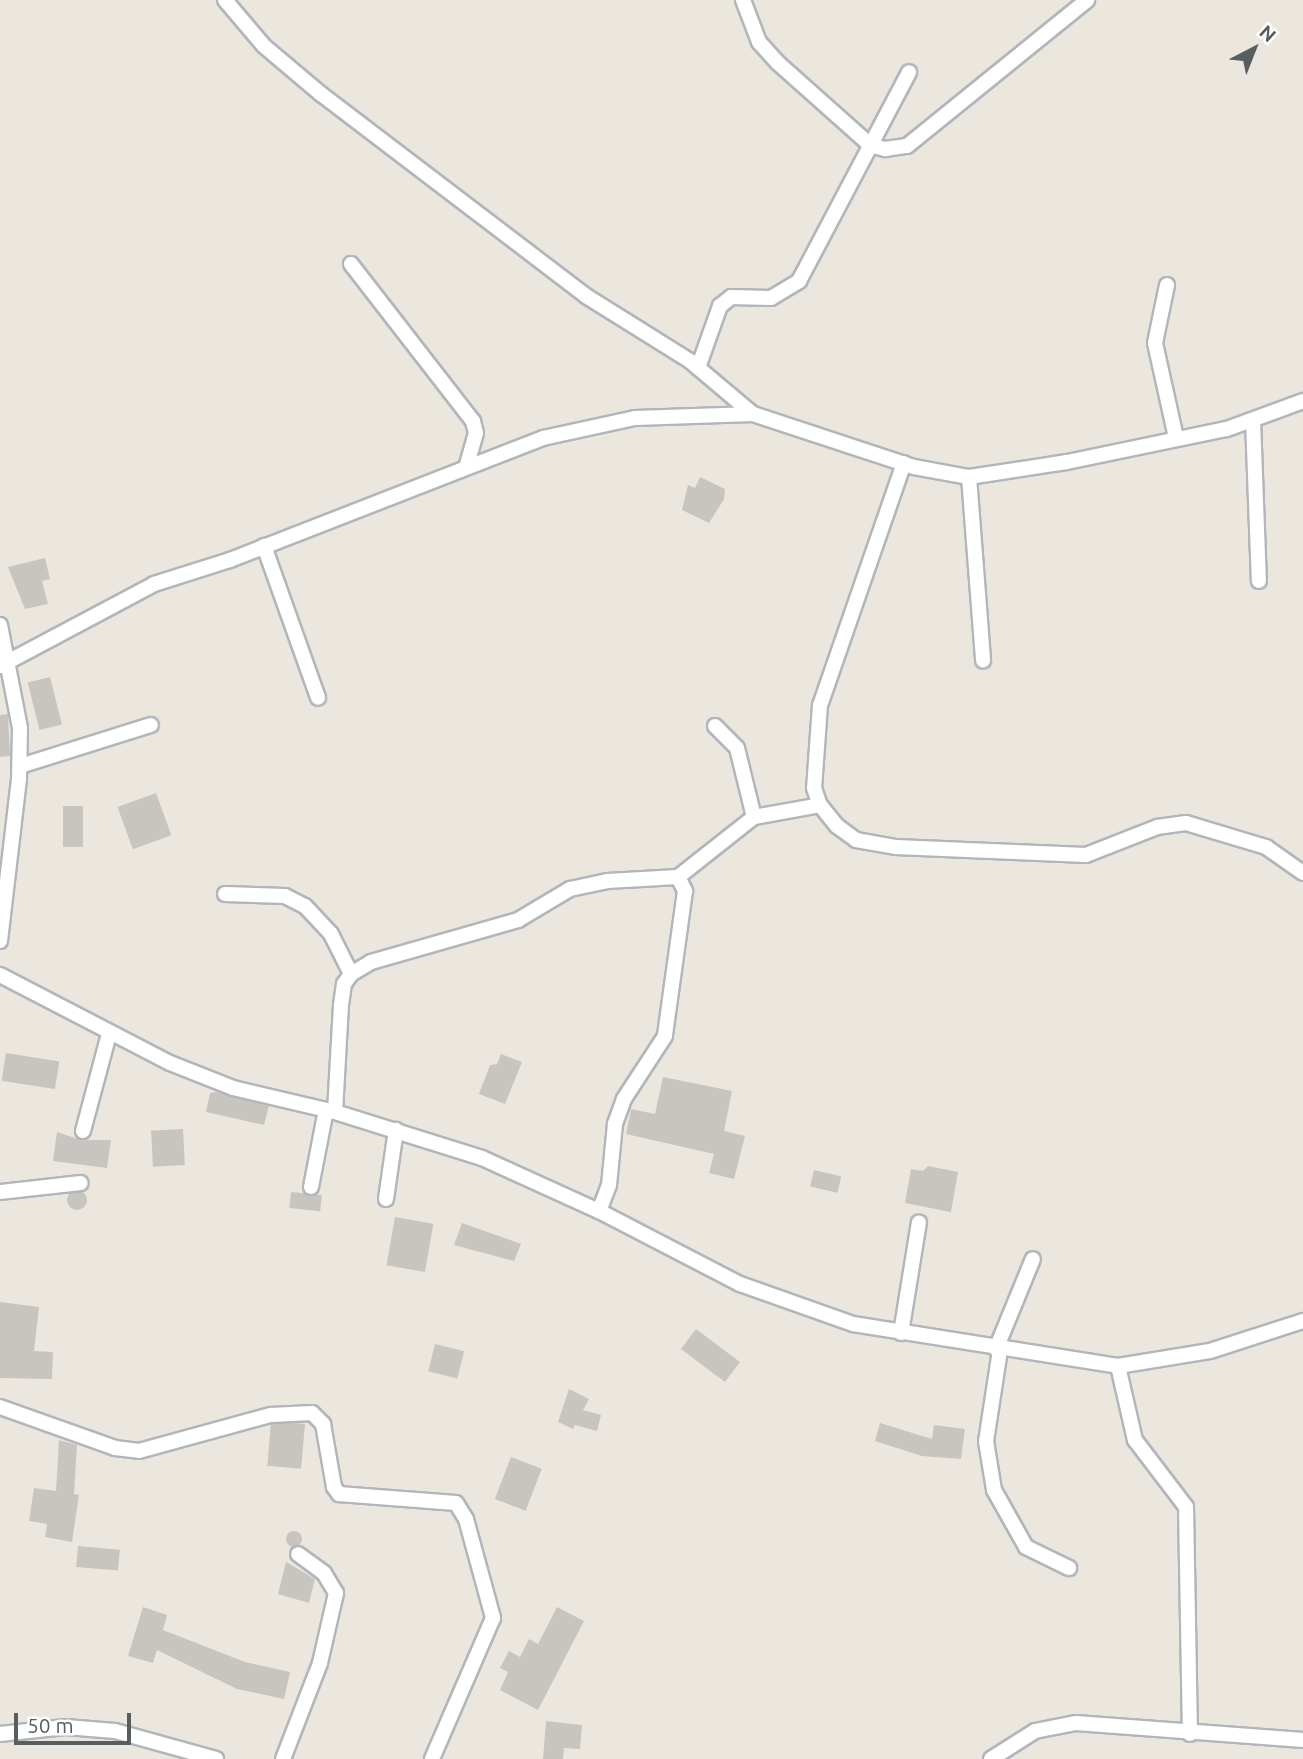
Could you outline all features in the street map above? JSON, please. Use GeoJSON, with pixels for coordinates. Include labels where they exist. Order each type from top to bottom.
{"type":"FeatureCollection","features":[{"type":"Feature","properties":{"kind":"street"},"geometry":{"type":"LineString","coordinates":[[225,0],[264,46],[413,166],[586,296],[698,368],[753,414]]}},
{"type":"Feature","properties":{"kind":"street"},"geometry":{"type":"LineString","coordinates":[[743,0],[759,42],[870,145],[907,146],[1087,0]]}},
{"type":"Feature","properties":{"kind":"street"},"geometry":{"type":"LineString","coordinates":[[698,368],[720,306],[731,297],[771,298],[799,281],[909,72]]}},
{"type":"Feature","properties":{"kind":"street"},"geometry":{"type":"LineString","coordinates":[[351,264],[473,421],[476,433],[466,467]]}},
{"type":"Feature","properties":{"kind":"street"},"geometry":{"type":"LineString","coordinates":[[1167,285],[1155,343],[1176,438]]}},
{"type":"Feature","properties":{"kind":"street"},"geometry":{"type":"LineString","coordinates":[[5,664],[154,584],[264,547],[543,438],[635,418],[753,414],[904,463],[969,477],[1067,462],[1176,438],[1253,420],[1303,401]]}},
{"type":"Feature","properties":{"kind":"street"},"geometry":{"type":"LineString","coordinates":[[1253,420],[1259,582]]}},
{"type":"Feature","properties":{"kind":"street"},"geometry":{"type":"LineString","coordinates":[[904,463],[820,705],[814,788],[820,805],[837,826],[856,840],[896,847],[1086,855],[1157,827],[1186,823],[1266,847],[1303,873]]}},
{"type":"Feature","properties":{"kind":"street"},"geometry":{"type":"LineString","coordinates":[[969,477],[983,660]]}},
{"type":"Feature","properties":{"kind":"street"},"geometry":{"type":"LineString","coordinates":[[264,547],[318,698]]}},
{"type":"Feature","properties":{"kind":"street"},"geometry":{"type":"LineString","coordinates":[[0,625],[5,664],[20,728],[20,766],[0,941]]}},
{"type":"Feature","properties":{"kind":"street"},"geometry":{"type":"LineString","coordinates":[[20,766],[151,725]]}},
{"type":"Feature","properties":{"kind":"street"},"geometry":{"type":"LineString","coordinates":[[715,726],[737,748],[754,817]]}},
{"type":"Feature","properties":{"kind":"street"},"geometry":{"type":"LineString","coordinates":[[311,1187],[331,1111],[344,984],[351,974],[371,962],[518,920],[570,890],[607,881],[677,877],[754,817],[820,805]]}},
{"type":"Feature","properties":{"kind":"street"},"geometry":{"type":"LineString","coordinates":[[600,1211],[609,1185],[615,1124],[624,1099],[664,1036],[685,891],[677,877]]}},
{"type":"Feature","properties":{"kind":"street"},"geometry":{"type":"LineString","coordinates":[[225,894],[285,896],[305,906],[331,934],[351,974]]}},
{"type":"Feature","properties":{"kind":"street"},"geometry":{"type":"LineString","coordinates":[[0,975],[109,1034],[233,1088],[396,1129],[482,1158],[600,1211],[740,1284],[793,1306],[901,1334],[1118,1366],[1210,1351],[1303,1321]]}},
{"type":"Feature","properties":{"kind":"street"},"geometry":{"type":"LineString","coordinates":[[83,1131],[109,1034]]}},
{"type":"Feature","properties":{"kind":"street"},"geometry":{"type":"LineString","coordinates":[[386,1199],[396,1129]]}},
{"type":"Feature","properties":{"kind":"street"},"geometry":{"type":"LineString","coordinates":[[0,1192],[80,1184]]}},
{"type":"Feature","properties":{"kind":"street"},"geometry":{"type":"LineString","coordinates":[[901,1334],[919,1222]]}},
{"type":"Feature","properties":{"kind":"street"},"geometry":{"type":"LineString","coordinates":[[1033,1259],[998,1350],[986,1441],[994,1490],[1026,1547],[1069,1568]]}},
{"type":"Feature","properties":{"kind":"street"},"geometry":{"type":"LineString","coordinates":[[1118,1366],[1135,1440],[1185,1507],[1190,1734]]}},
{"type":"Feature","properties":{"kind":"street"},"geometry":{"type":"LineString","coordinates":[[0,1407],[115,1448],[139,1451],[271,1415],[312,1413],[323,1424],[334,1487],[339,1494],[456,1503],[466,1519],[493,1618],[432,1759]]}},
{"type":"Feature","properties":{"kind":"street"},"geometry":{"type":"LineString","coordinates":[[283,1759],[320,1663],[336,1593],[324,1573],[299,1554]]}},
{"type":"Feature","properties":{"kind":"street"},"geometry":{"type":"LineString","coordinates":[[991,1759],[1018,1740],[1053,1725],[1076,1723],[1190,1734],[1303,1740]]}},
{"type":"Feature","properties":{"kind":"street"},"geometry":{"type":"LineString","coordinates":[[0,1734],[66,1727],[115,1731],[216,1759]]}},
{"type":"Feature","properties":{"kind":"building"},"geometry":{"type":"Polygon","coordinates":[[[700,477],[725,489],[724,499],[709,523],[682,510],[688,485],[695,488],[700,477]]]}},
{"type":"Feature","properties":{"kind":"building"},"geometry":{"type":"Polygon","coordinates":[[[45,558],[50,579],[42,581],[48,604],[25,609],[8,567],[45,558]]]}},
{"type":"Feature","properties":{"kind":"building"},"geometry":{"type":"Polygon","coordinates":[[[50,677],[62,725],[40,730],[28,683],[50,677]]]}},
{"type":"Feature","properties":{"kind":"building"},"geometry":{"type":"Polygon","coordinates":[[[8,714],[10,756],[0,757],[0,715],[8,714]]]}},
{"type":"Feature","properties":{"kind":"building"},"geometry":{"type":"Polygon","coordinates":[[[156,793],[171,835],[133,849],[117,807],[156,793]]]}},
{"type":"Feature","properties":{"kind":"building"},"geometry":{"type":"Polygon","coordinates":[[[63,806],[83,806],[83,847],[63,847],[63,806]]]}},
{"type":"Feature","properties":{"kind":"building"},"geometry":{"type":"Polygon","coordinates":[[[6,1053],[59,1061],[55,1089],[2,1081],[6,1053]]]}},
{"type":"Feature","properties":{"kind":"building"},"geometry":{"type":"Polygon","coordinates":[[[501,1054],[522,1062],[505,1104],[479,1094],[490,1065],[497,1064],[501,1054]]]}},
{"type":"Feature","properties":{"kind":"building"},"geometry":{"type":"Polygon","coordinates":[[[663,1077],[732,1091],[724,1131],[745,1136],[734,1179],[709,1173],[714,1154],[626,1134],[631,1109],[655,1114],[663,1077]]]}},
{"type":"Feature","properties":{"kind":"building"},"geometry":{"type":"Polygon","coordinates":[[[216,1092],[269,1106],[264,1125],[206,1112],[210,1093],[216,1092]]]}},
{"type":"Feature","properties":{"kind":"building"},"geometry":{"type":"Polygon","coordinates":[[[183,1129],[185,1165],[153,1167],[151,1131],[183,1129]]]}},
{"type":"Feature","properties":{"kind":"building"},"geometry":{"type":"Polygon","coordinates":[[[57,1132],[81,1140],[111,1140],[107,1168],[53,1161],[57,1132]]]}},
{"type":"Feature","properties":{"kind":"building"},"geometry":{"type":"Polygon","coordinates":[[[928,1166],[958,1172],[951,1212],[905,1203],[911,1169],[923,1171],[928,1166]]]}},
{"type":"Feature","properties":{"kind":"building"},"geometry":{"type":"Polygon","coordinates":[[[814,1170],[841,1176],[837,1193],[810,1187],[814,1170]]]}},
{"type":"Feature","properties":{"kind":"building"},"geometry":{"type":"Polygon","coordinates":[[[77,1190],[84,1193],[87,1200],[84,1207],[77,1210],[70,1207],[67,1200],[70,1193],[77,1190]]]}},
{"type":"Feature","properties":{"kind":"building"},"geometry":{"type":"Polygon","coordinates":[[[291,1192],[322,1195],[320,1211],[289,1208],[291,1192]]]}},
{"type":"Feature","properties":{"kind":"building"},"geometry":{"type":"Polygon","coordinates":[[[395,1217],[433,1224],[425,1272],[386,1265],[395,1217]]]}},
{"type":"Feature","properties":{"kind":"building"},"geometry":{"type":"Polygon","coordinates":[[[462,1223],[521,1244],[514,1261],[454,1245],[462,1223]]]}},
{"type":"Feature","properties":{"kind":"building"},"geometry":{"type":"Polygon","coordinates":[[[0,1302],[39,1307],[34,1351],[53,1352],[52,1379],[0,1378],[0,1302]]]}},
{"type":"Feature","properties":{"kind":"building"},"geometry":{"type":"Polygon","coordinates":[[[696,1329],[740,1362],[725,1382],[681,1349],[696,1329]]]}},
{"type":"Feature","properties":{"kind":"building"},"geometry":{"type":"Polygon","coordinates":[[[435,1344],[464,1351],[457,1378],[428,1371],[435,1344]]]}},
{"type":"Feature","properties":{"kind":"building"},"geometry":{"type":"Polygon","coordinates":[[[569,1389],[589,1399],[583,1410],[601,1415],[597,1431],[575,1425],[573,1429],[558,1422],[569,1389]]]}},
{"type":"Feature","properties":{"kind":"building"},"geometry":{"type":"Polygon","coordinates":[[[271,1421],[305,1424],[301,1469],[267,1466],[271,1421]]]}},
{"type":"Feature","properties":{"kind":"building"},"geometry":{"type":"Polygon","coordinates":[[[880,1423],[932,1439],[934,1425],[965,1429],[961,1459],[922,1456],[875,1441],[880,1423]]]}},
{"type":"Feature","properties":{"kind":"building"},"geometry":{"type":"Polygon","coordinates":[[[59,1440],[77,1445],[74,1494],[79,1495],[72,1542],[45,1537],[47,1524],[29,1521],[34,1488],[56,1491],[59,1440]]]}},
{"type":"Feature","properties":{"kind":"building"},"geometry":{"type":"Polygon","coordinates":[[[511,1457],[542,1469],[526,1511],[495,1499],[511,1457]]]}},
{"type":"Feature","properties":{"kind":"building"},"geometry":{"type":"Polygon","coordinates":[[[294,1531],[302,1539],[294,1547],[286,1539],[294,1531]]]}},
{"type":"Feature","properties":{"kind":"building"},"geometry":{"type":"Polygon","coordinates":[[[78,1546],[120,1550],[118,1571],[76,1567],[78,1546]]]}},
{"type":"Feature","properties":{"kind":"building"},"geometry":{"type":"Polygon","coordinates":[[[286,1562],[315,1579],[309,1603],[278,1594],[286,1562]]]}},
{"type":"Feature","properties":{"kind":"building"},"geometry":{"type":"Polygon","coordinates":[[[143,1607],[167,1615],[163,1630],[245,1662],[290,1672],[284,1699],[237,1689],[157,1650],[153,1663],[128,1656],[143,1607]]]}},
{"type":"Feature","properties":{"kind":"building"},"geometry":{"type":"Polygon","coordinates":[[[557,1607],[584,1621],[538,1710],[500,1690],[508,1672],[500,1668],[509,1651],[520,1657],[529,1639],[538,1644],[557,1607]]]}},
{"type":"Feature","properties":{"kind":"building"},"geometry":{"type":"Polygon","coordinates":[[[546,1721],[582,1725],[580,1749],[564,1748],[563,1759],[543,1759],[546,1721]]]}}]}
